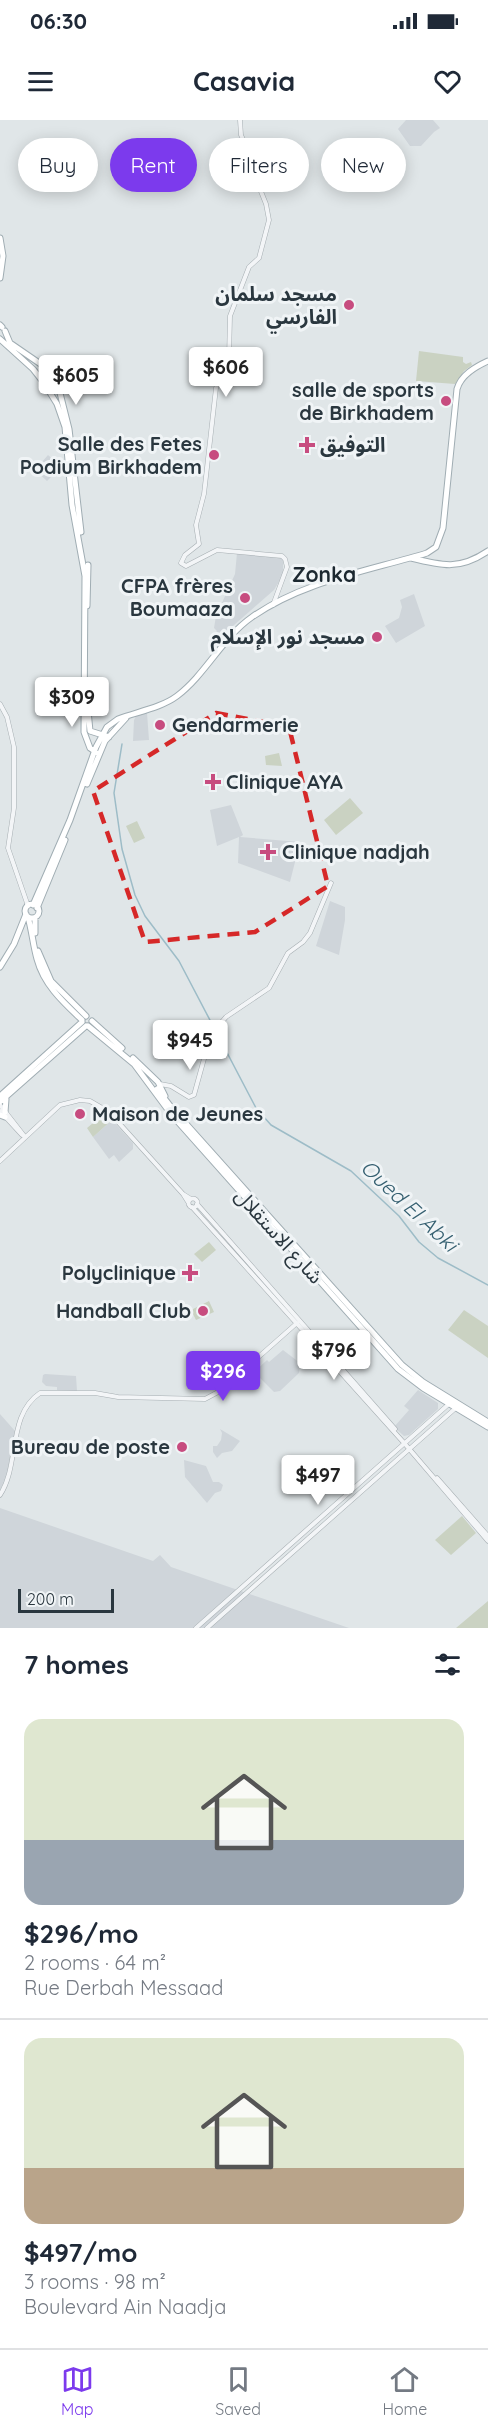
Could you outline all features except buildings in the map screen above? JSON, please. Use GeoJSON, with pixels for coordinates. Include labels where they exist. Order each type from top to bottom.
{"type":"FeatureCollection","features":[{"type":"Feature","properties":{"kind":"main road"},"geometry":{"type":"LineString","coordinates":[[0,238],[3,260],[0,278]]}},
{"type":"Feature","properties":{"kind":"main road"},"geometry":{"type":"LineString","coordinates":[[0,253],[0,262]]}},
{"type":"Feature","properties":{"kind":"main road"},"geometry":{"type":"LineString","coordinates":[[2,328],[0,338],[38,375],[60,411],[66,438],[85,576],[84,732],[87,743],[97,753]]}},
{"type":"Feature","properties":{"kind":"main road"},"geometry":{"type":"LineString","coordinates":[[2,328],[10,343],[42,365],[60,393],[69,429],[75,506]]}},
{"type":"Feature","properties":{"kind":"main road"},"geometry":{"type":"LineString","coordinates":[[0,967],[30,916],[97,753],[114,722],[174,698],[189,686],[244,623],[273,606],[328,581],[410,558],[436,547],[441,538],[457,389],[466,375],[488,361]]}},
{"type":"Feature","properties":{"kind":"main road"},"geometry":{"type":"LineString","coordinates":[[77,525],[89,572],[88,723],[90,730],[106,735]]}},
{"type":"Feature","properties":{"kind":"main road"},"geometry":{"type":"LineString","coordinates":[[410,558],[452,566],[470,561],[488,552]]}},
{"type":"Feature","properties":{"kind":"main road"},"geometry":{"type":"LineString","coordinates":[[30,916],[38,913],[33,906]]}},
{"type":"Feature","properties":{"kind":"main road"},"geometry":{"type":"LineString","coordinates":[[30,916],[40,958],[47,974],[86,1022]]}},
{"type":"Feature","properties":{"kind":"main road"},"geometry":{"type":"LineString","coordinates":[[30,916],[37,959],[53,990],[86,1022],[132,1057],[180,1117],[388,1351],[411,1374],[451,1402]]}},
{"type":"Feature","properties":{"kind":"main road"},"geometry":{"type":"LineString","coordinates":[[35,931],[42,928]]}},
{"type":"Feature","properties":{"kind":"main road"},"geometry":{"type":"LineString","coordinates":[[0,1104],[3,1097],[86,1022]]}},
{"type":"Feature","properties":{"kind":"main road","name":"شارع الاستقلال"},"geometry":{"type":"LineString","coordinates":[[86,1022],[127,1057],[156,1086],[171,1114],[398,1369],[410,1379],[458,1406],[488,1427]]}},
{"type":"Feature","properties":{"kind":"main road"},"geometry":{"type":"LineString","coordinates":[[3,1097],[3,1114]]}},
{"type":"Feature","properties":{"kind":"main road"},"geometry":{"type":"LineString","coordinates":[[458,1406],[488,1422]]}},
{"type":"Feature","properties":{"kind":"street"},"geometry":{"type":"LineString","coordinates":[[240,120],[241,135],[254,163],[256,179],[266,204],[269,220],[259,258],[249,267],[230,316],[229,357],[216,388],[204,494],[196,525],[199,544],[185,555],[181,563],[186,566],[217,550],[282,556],[287,567],[273,606]]}},
{"type":"Feature","properties":{"kind":"street"},"geometry":{"type":"LineString","coordinates":[[0,704],[7,717],[14,747],[14,803],[8,848],[33,906]]}},
{"type":"Feature","properties":{"kind":"street"},"geometry":{"type":"LineString","coordinates":[[156,1086],[171,1086],[189,1096],[194,1095],[211,1035],[220,1023],[269,988],[288,953],[303,942],[310,933],[331,883]]}},
{"type":"Feature","properties":{"kind":"street"},"geometry":{"type":"LineString","coordinates":[[0,1161],[60,1105],[80,1100],[90,1101],[110,1112],[190,1200],[192,1207],[488,1536]]}},
{"type":"Feature","properties":{"kind":"street"},"geometry":{"type":"LineString","coordinates":[[0,1104],[3,1114],[25,1137]]}},
{"type":"Feature","properties":{"kind":"street"},"geometry":{"type":"LineString","coordinates":[[3,1114],[25,1137]]}},
{"type":"Feature","properties":{"kind":"street"},"geometry":{"type":"LineString","coordinates":[[17,1131],[18,1143]]}},
{"type":"Feature","properties":{"kind":"street"},"geometry":{"type":"LineString","coordinates":[[190,1200],[195,1199],[405,1443]]}},
{"type":"Feature","properties":{"kind":"street"},"geometry":{"type":"LineString","coordinates":[[192,1207],[197,1204]]}},
{"type":"Feature","properties":{"kind":"street"},"geometry":{"type":"LineString","coordinates":[[0,1495],[7,1481],[22,1417],[34,1397],[40,1393],[95,1393],[118,1397],[198,1400],[210,1398],[297,1323]]}},
{"type":"Feature","properties":{"kind":"street"},"geometry":{"type":"LineString","coordinates":[[196,1628],[451,1402]]}},
{"type":"Feature","properties":{"kind":"street"},"geometry":{"type":"LineString","coordinates":[[207,1628],[458,1406]]}},
{"type":"Feature","properties":{"kind":"street"},"geometry":{"type":"LineString","coordinates":[[410,1448],[488,1541]]}},
{"type":"Feature","properties":{"kind":"highlighted area"},"geometry":{"type":"Polygon","coordinates":[[[216,713],[289,727],[328,886],[255,932],[145,942],[93,791],[216,713]]]}},
{"type":"Feature","properties":{"kind":"shaded area"},"geometry":{"type":"Polygon","coordinates":[[[406,120],[433,120],[440,128],[421,146],[410,146],[398,129],[406,120]]]}},
{"type":"Feature","properties":{"kind":"shaded area"},"geometry":{"type":"Polygon","coordinates":[[[48,455],[59,465],[60,472],[56,472],[47,481],[35,470],[48,455]]]}},
{"type":"Feature","properties":{"kind":"shaded area","name":"CFPA frères Boumaaza"},"geometry":{"type":"Polygon","coordinates":[[[237,553],[283,558],[283,575],[274,590],[217,640],[212,638],[217,631],[214,628],[216,616],[235,574],[237,553]]]}},
{"type":"Feature","properties":{"kind":"shaded area"},"geometry":{"type":"Polygon","coordinates":[[[414,594],[425,626],[396,643],[385,626],[399,618],[402,607],[400,600],[414,594]]]}},
{"type":"Feature","properties":{"kind":"shaded area"},"geometry":{"type":"Polygon","coordinates":[[[147,713],[149,740],[133,741],[136,716],[147,713]]]}},
{"type":"Feature","properties":{"kind":"shaded area","name":"Clinique nadjah"},"geometry":{"type":"Polygon","coordinates":[[[231,805],[243,835],[240,837],[300,842],[290,882],[238,863],[239,837],[217,846],[210,810],[231,805]]]}},
{"type":"Feature","properties":{"kind":"shaded area"},"geometry":{"type":"Polygon","coordinates":[[[330,901],[345,907],[339,955],[316,946],[330,901]]]}},
{"type":"Feature","properties":{"kind":"shaded area"},"geometry":{"type":"Polygon","coordinates":[[[112,1120],[133,1143],[133,1149],[119,1162],[114,1155],[109,1159],[93,1137],[112,1120]]]}},
{"type":"Feature","properties":{"kind":"shaded area"},"geometry":{"type":"Polygon","coordinates":[[[283,1350],[300,1363],[299,1373],[280,1391],[274,1392],[254,1372],[283,1350]]]}},
{"type":"Feature","properties":{"kind":"shaded area"},"geometry":{"type":"Polygon","coordinates":[[[45,1374],[76,1376],[77,1391],[57,1390],[57,1387],[46,1386],[42,1382],[45,1374]]]}},
{"type":"Feature","properties":{"kind":"shaded area"},"geometry":{"type":"Polygon","coordinates":[[[418,1390],[438,1403],[438,1409],[409,1435],[404,1436],[394,1427],[409,1410],[404,1406],[418,1390]]]}},
{"type":"Feature","properties":{"kind":"shaded area"},"geometry":{"type":"Polygon","coordinates":[[[0,1414],[15,1431],[6,1479],[0,1491],[0,1414]]]}},
{"type":"Feature","properties":{"kind":"shaded area"},"geometry":{"type":"Polygon","coordinates":[[[220,1429],[240,1441],[232,1451],[222,1453],[217,1458],[213,1452],[213,1446],[217,1446],[221,1440],[220,1429]]]}},
{"type":"Feature","properties":{"kind":"shaded area"},"geometry":{"type":"Polygon","coordinates":[[[184,1460],[206,1466],[213,1482],[223,1485],[221,1491],[215,1493],[207,1503],[185,1477],[184,1460]]]}},
{"type":"Feature","properties":{"kind":"shaded area"},"geometry":{"type":"Polygon","coordinates":[[[0,1508],[153,1561],[160,1555],[171,1567],[349,1628],[0,1628],[0,1508]]]}},
{"type":"Feature","properties":{"kind":"green space"},"geometry":{"type":"Polygon","coordinates":[[[419,351],[463,357],[463,362],[466,364],[471,362],[472,365],[464,371],[455,384],[416,381],[419,351]]]}},
{"type":"Feature","properties":{"kind":"green space"},"geometry":{"type":"Polygon","coordinates":[[[279,753],[282,766],[266,765],[265,756],[279,753]]]}},
{"type":"Feature","properties":{"kind":"green space"},"geometry":{"type":"Polygon","coordinates":[[[350,798],[363,813],[336,835],[324,820],[350,798]]]}},
{"type":"Feature","properties":{"kind":"green space"},"geometry":{"type":"Polygon","coordinates":[[[137,821],[145,838],[134,843],[126,826],[137,821]]]}},
{"type":"Feature","properties":{"kind":"green space"},"geometry":{"type":"Polygon","coordinates":[[[105,1113],[112,1120],[93,1137],[87,1128],[105,1113]]]}},
{"type":"Feature","properties":{"kind":"green space"},"geometry":{"type":"Polygon","coordinates":[[[209,1242],[216,1250],[202,1262],[194,1254],[209,1242]]]}},
{"type":"Feature","properties":{"kind":"green space","name":"Handball Club"},"geometry":{"type":"Polygon","coordinates":[[[209,1301],[214,1312],[196,1320],[191,1310],[209,1301]]]}},
{"type":"Feature","properties":{"kind":"green space"},"geometry":{"type":"Polygon","coordinates":[[[464,1310],[488,1326],[488,1358],[448,1330],[464,1310]]]}},
{"type":"Feature","properties":{"kind":"green space"},"geometry":{"type":"Polygon","coordinates":[[[462,1516],[476,1533],[451,1555],[435,1540],[462,1516]]]}},
{"type":"Feature","properties":{"kind":"green space"},"geometry":{"type":"Polygon","coordinates":[[[488,1601],[488,1628],[456,1628],[488,1601]]]}},
{"type":"Feature","properties":{"kind":"waterway","name":"Oued El Abki"},"geometry":{"type":"LineString","coordinates":[[122,744],[114,793],[122,849],[135,895],[145,916],[179,961],[256,1108],[271,1125],[351,1171],[399,1216],[419,1242],[438,1258],[488,1285]]}},
{"type":"Feature","properties":{"kind":"place","name":"مسجد سلمان الفارسي"},"geometry":{"type":"Point","coordinates":[349,305]}},
{"type":"Feature","properties":{"kind":"place","name":"salle de sports de Birkhadem"},"geometry":{"type":"Point","coordinates":[446,401]}},
{"type":"Feature","properties":{"kind":"place","name":"التوفيق"},"geometry":{"type":"Point","coordinates":[307,445]}},
{"type":"Feature","properties":{"kind":"place","name":"Salle des Fetes Podium Birkhadem"},"geometry":{"type":"Point","coordinates":[214,455]}},
{"type":"Feature","properties":{"kind":"place","name":"CFPA frères Boumaaza"},"geometry":{"type":"Point","coordinates":[245,598]}},
{"type":"Feature","properties":{"kind":"place","name":"مسجد نور الإسلام"},"geometry":{"type":"Point","coordinates":[377,637]}},
{"type":"Feature","properties":{"kind":"place","name":"Gendarmerie"},"geometry":{"type":"Point","coordinates":[160,725]}},
{"type":"Feature","properties":{"kind":"place","name":"Clinique AYA"},"geometry":{"type":"Point","coordinates":[213,782]}},
{"type":"Feature","properties":{"kind":"place","name":"Clinique nadjah"},"geometry":{"type":"Point","coordinates":[268,852]}},
{"type":"Feature","properties":{"kind":"place","name":"Maison de Jeunes"},"geometry":{"type":"Point","coordinates":[80,1114]}},
{"type":"Feature","properties":{"kind":"place","name":"Polyclinique"},"geometry":{"type":"Point","coordinates":[190,1273]}},
{"type":"Feature","properties":{"kind":"place","name":"Handball Club"},"geometry":{"type":"Point","coordinates":[203,1311]}},
{"type":"Feature","properties":{"kind":"place","name":"Bureau de poste"},"geometry":{"type":"Point","coordinates":[182,1447]}},
{"type":"Feature","properties":{"kind":"district","name":"Zonka"},"geometry":{"type":"Point","coordinates":[324,575]}}]}
